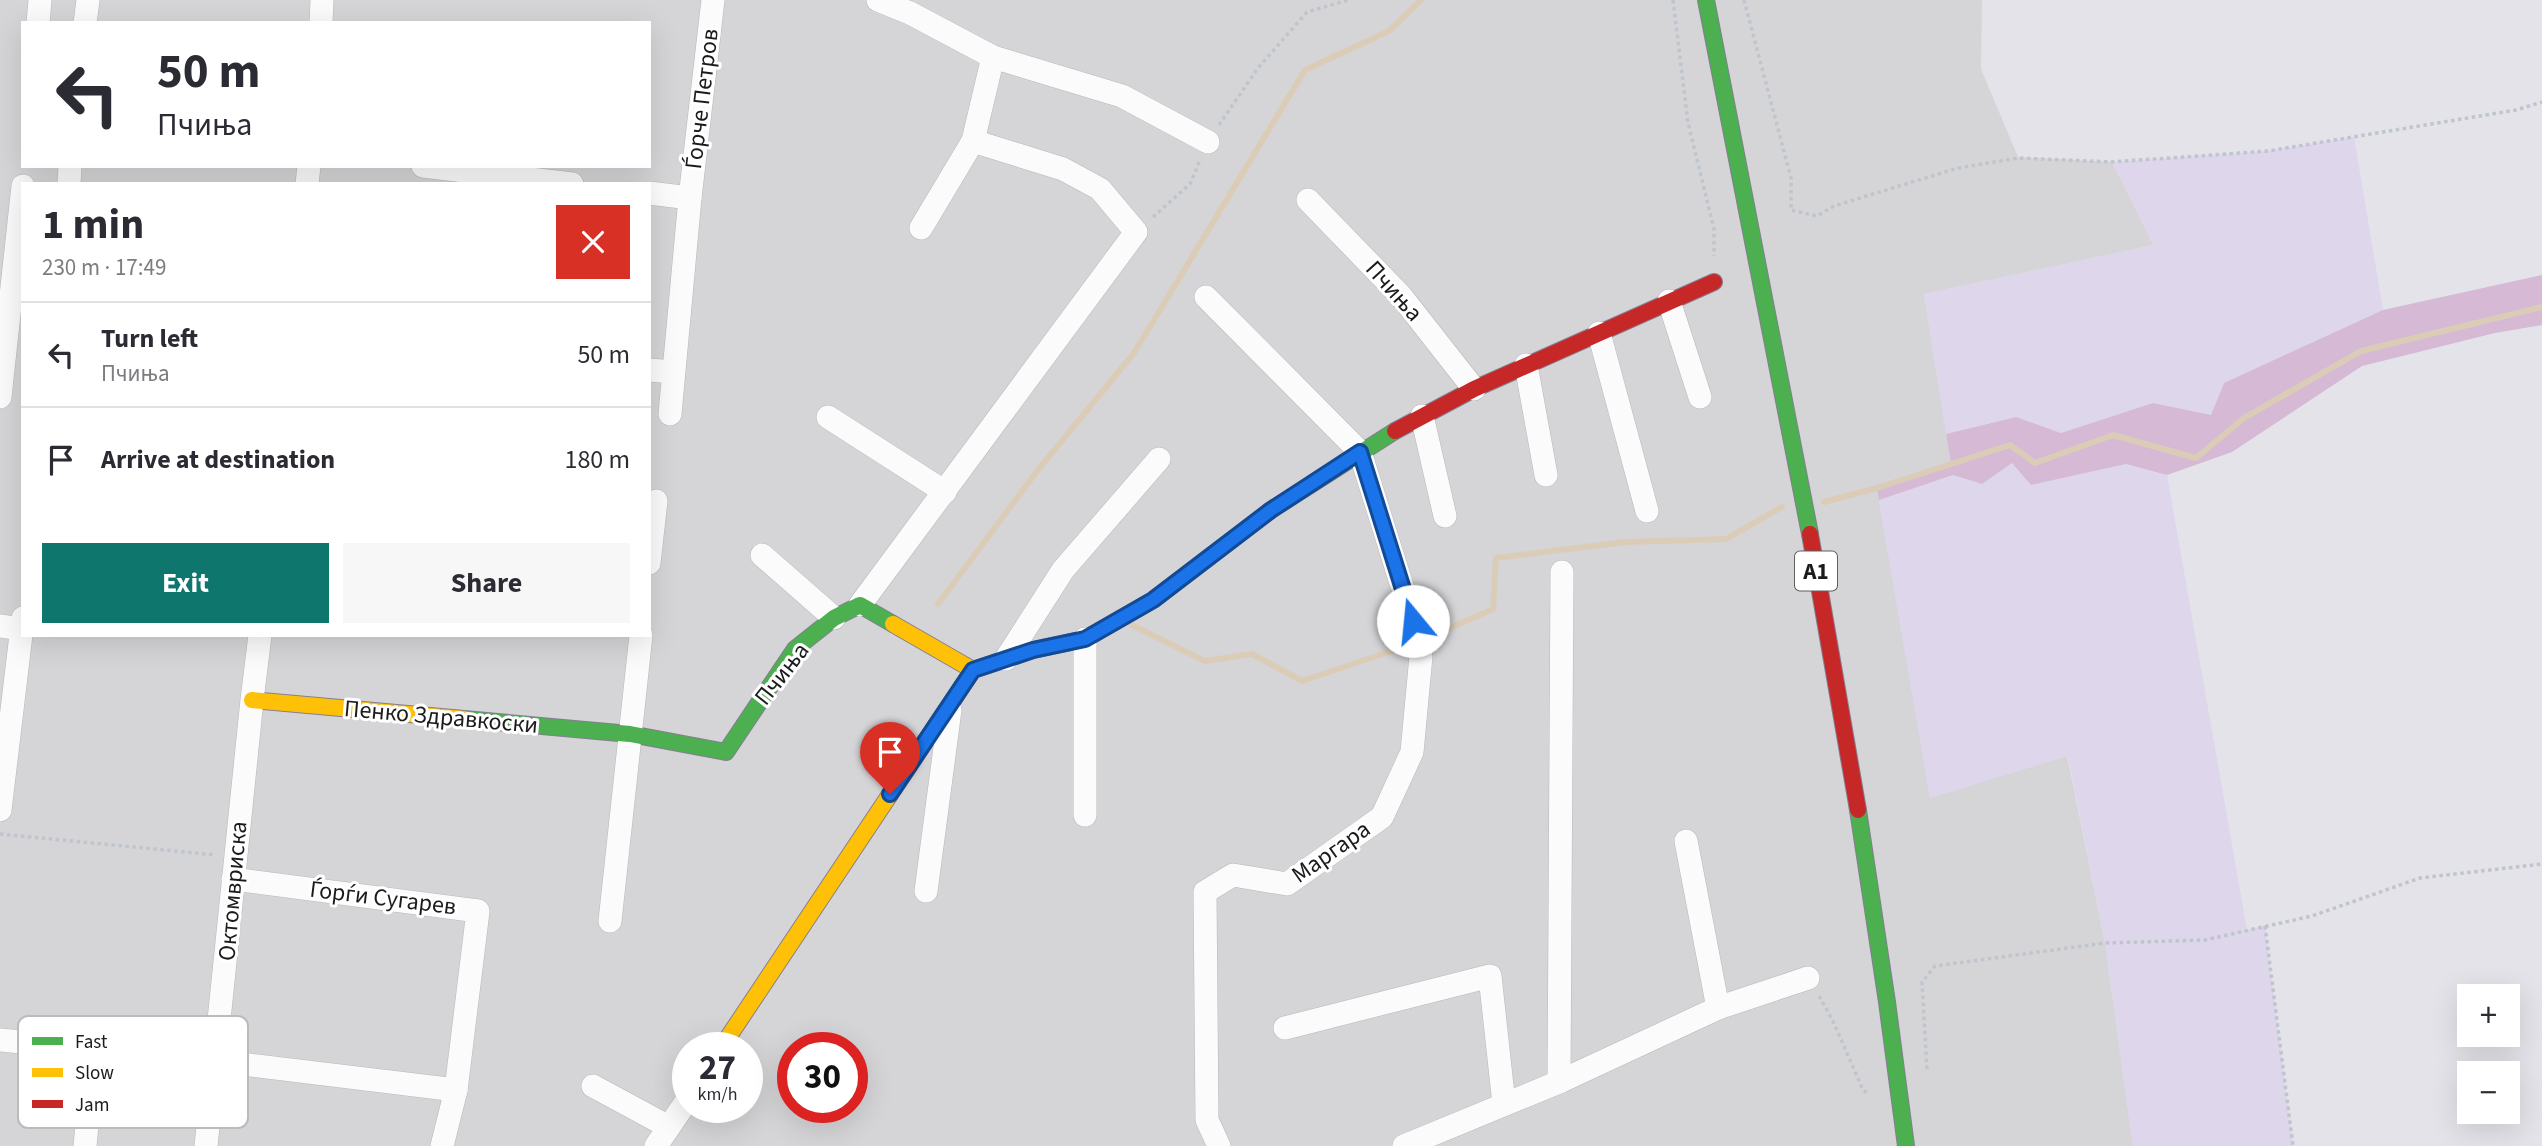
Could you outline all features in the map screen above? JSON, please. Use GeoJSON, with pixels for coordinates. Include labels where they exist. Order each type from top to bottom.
{"type":"FeatureCollection","features":[{"type":"Feature","properties":{"kind":"street"},"geometry":{"type":"LineString","coordinates":[[38,21],[40,0]]}},
{"type":"Feature","properties":{"kind":"street"},"geometry":{"type":"LineString","coordinates":[[85,21],[88,0]]}},
{"type":"Feature","properties":{"kind":"street"},"geometry":{"type":"LineString","coordinates":[[321,21],[322,0]]}},
{"type":"Feature","properties":{"kind":"street","name":"Ѓорче Петров"},"geometry":{"type":"LineString","coordinates":[[670,414],[690,198],[713,0]]}},
{"type":"Feature","properties":{"kind":"street"},"geometry":{"type":"LineString","coordinates":[[877,0],[910,13],[993,57],[1122,96],[1208,142]]}},
{"type":"Feature","properties":{"kind":"street","name":"A1"},"geometry":{"type":"LineString","coordinates":[[1706,0],[1798,471],[1858,805],[1906,1146]]}},
{"type":"Feature","properties":{"kind":"street"},"geometry":{"type":"LineString","coordinates":[[921,228],[972,141],[993,57]]}},
{"type":"Feature","properties":{"kind":"street"},"geometry":{"type":"LineString","coordinates":[[972,141],[1063,169],[1100,189],[1136,232],[860,605],[973,670]]}},
{"type":"Feature","properties":{"kind":"street"},"geometry":{"type":"LineString","coordinates":[[440,168],[555,182]]}},
{"type":"Feature","properties":{"kind":"street","name":"Ѓорче Петров"},"geometry":{"type":"LineString","coordinates":[[651,193],[690,198]]}},
{"type":"Feature","properties":{"kind":"street","name":"Пчиња"},"geometry":{"type":"LineString","coordinates":[[1308,200],[1401,296],[1474,389]]}},
{"type":"Feature","properties":{"kind":"street"},"geometry":{"type":"LineString","coordinates":[[0,397],[21,201]]}},
{"type":"Feature","properties":{"kind":"street"},"geometry":{"type":"LineString","coordinates":[[732,1032],[973,670],[1033,650],[1085,639],[1153,600],[1271,510],[1360,452],[1422,416],[1526,365],[1714,282]]}},
{"type":"Feature","properties":{"kind":"street"},"geometry":{"type":"LineString","coordinates":[[1206,297],[1360,452],[1413,621]]}},
{"type":"Feature","properties":{"kind":"street"},"geometry":{"type":"LineString","coordinates":[[1669,301],[1700,397]]}},
{"type":"Feature","properties":{"kind":"street"},"geometry":{"type":"LineString","coordinates":[[1599,333],[1647,511]]}},
{"type":"Feature","properties":{"kind":"street"},"geometry":{"type":"LineString","coordinates":[[1526,365],[1546,475]]}},
{"type":"Feature","properties":{"kind":"street"},"geometry":{"type":"LineString","coordinates":[[651,370],[673,372]]}},
{"type":"Feature","properties":{"kind":"street"},"geometry":{"type":"LineString","coordinates":[[1422,416],[1445,516]]}},
{"type":"Feature","properties":{"kind":"street"},"geometry":{"type":"LineString","coordinates":[[828,417],[945,492]]}},
{"type":"Feature","properties":{"kind":"street"},"geometry":{"type":"LineString","coordinates":[[1006,659],[1063,569],[1159,459]]}},
{"type":"Feature","properties":{"kind":"street"},"geometry":{"type":"LineString","coordinates":[[651,547],[656,500]]}},
{"type":"Feature","properties":{"kind":"street"},"geometry":{"type":"LineString","coordinates":[[762,555],[834,618]]}},
{"type":"Feature","properties":{"kind":"street"},"geometry":{"type":"LineString","coordinates":[[1559,1082],[1562,572]]}},
{"type":"Feature","properties":{"kind":"street","name":"Пчиња"},"geometry":{"type":"LineString","coordinates":[[630,734],[726,752],[795,649],[834,618],[860,605]]}},
{"type":"Feature","properties":{"kind":"street"},"geometry":{"type":"LineString","coordinates":[[0,810],[15,624]]}},
{"type":"Feature","properties":{"kind":"street","name":"Октомвриска"},"geometry":{"type":"LineString","coordinates":[[221,1016],[234,868],[260,637]]}},
{"type":"Feature","properties":{"kind":"street"},"geometry":{"type":"LineString","coordinates":[[610,921],[641,637]]}},
{"type":"Feature","properties":{"kind":"street"},"geometry":{"type":"LineString","coordinates":[[1085,639],[1085,815]]}},
{"type":"Feature","properties":{"kind":"street","name":"Маргара"},"geometry":{"type":"LineString","coordinates":[[1219,1146],[1207,1120],[1205,892],[1233,875],[1287,884],[1382,817],[1412,752],[1422,656]]}},
{"type":"Feature","properties":{"kind":"street","name":"Пенко Здравкоски"},"geometry":{"type":"LineString","coordinates":[[252,700],[630,734]]}},
{"type":"Feature","properties":{"kind":"street"},"geometry":{"type":"LineString","coordinates":[[926,891],[951,702]]}},
{"type":"Feature","properties":{"kind":"street"},"geometry":{"type":"LineString","coordinates":[[1686,841],[1718,1008]]}},
{"type":"Feature","properties":{"kind":"street","name":"Ѓорѓи Сугарев"},"geometry":{"type":"LineString","coordinates":[[234,868],[478,911],[456,1090],[443,1146]]}},
{"type":"Feature","properties":{"kind":"street"},"geometry":{"type":"LineString","coordinates":[[1285,1028],[1490,976],[1504,1104]]}},
{"type":"Feature","properties":{"kind":"street"},"geometry":{"type":"LineString","coordinates":[[1404,1146],[1427,1141],[1718,1008],[1808,978]]}},
{"type":"Feature","properties":{"kind":"street"},"geometry":{"type":"LineString","coordinates":[[0,1040],[18,1042]]}},
{"type":"Feature","properties":{"kind":"street"},"geometry":{"type":"LineString","coordinates":[[248,1065],[456,1090]]}},
{"type":"Feature","properties":{"kind":"street"},"geometry":{"type":"LineString","coordinates":[[593,1086],[669,1127]]}},
{"type":"Feature","properties":{"kind":"street"},"geometry":{"type":"LineString","coordinates":[[656,1146],[672,1123]]}},
{"type":"Feature","properties":{"kind":"street"},"geometry":{"type":"LineString","coordinates":[[85,1146],[87,1128]]}},
{"type":"Feature","properties":{"kind":"street","name":"Октомвриска"},"geometry":{"type":"LineString","coordinates":[[206,1146],[208,1128]]}},
{"type":"Feature","properties":{"kind":"path"},"geometry":{"type":"LineString","coordinates":[[1136,232],[1190,184],[1208,142],[1258,68],[1307,12],[1348,0]]}},
{"type":"Feature","properties":{"kind":"path"},"geometry":{"type":"LineString","coordinates":[[1673,0],[1688,123],[1714,229],[1714,282]]}},
{"type":"Feature","properties":{"kind":"path"},"geometry":{"type":"LineString","coordinates":[[1744,0],[1791,178],[1791,209],[1817,216],[1834,206],[1958,168],[2018,158],[2112,162],[2268,151],[2516,110],[2542,102]]}},
{"type":"Feature","properties":{"kind":"path"},"geometry":{"type":"LineString","coordinates":[[0,834],[234,868]]}},
{"type":"Feature","properties":{"kind":"path"},"geometry":{"type":"LineString","coordinates":[[1927,1072],[1922,982],[1935,966],[2105,943],[2205,940],[2312,916],[2420,878],[2542,864]]}},
{"type":"Feature","properties":{"kind":"path"},"geometry":{"type":"LineString","coordinates":[[2265,926],[2293,1146]]}},
{"type":"Feature","properties":{"kind":"path"},"geometry":{"type":"LineString","coordinates":[[1808,978],[1833,1021],[1863,1090],[1873,1099]]}},
{"type":"Feature","properties":{"kind":"shaded area"},"geometry":{"type":"Polygon","coordinates":[[[0,0],[1982,0],[1981,69],[2018,157],[2112,162],[2154,245],[1924,294],[1951,463],[1877,488],[1930,797],[2067,755],[2105,943],[2133,1146],[0,1146],[0,0]]]}},
{"type":"Feature","properties":{"kind":"shaded area"},"geometry":{"type":"Polygon","coordinates":[[[2354,137],[2383,310],[2224,383],[2211,415],[2153,403],[2061,433],[2015,417],[1946,434],[1924,294],[2153,245],[2112,162],[2268,151],[2354,137]]]}},
{"type":"Feature","properties":{"kind":"shaded area"},"geometry":{"type":"Polygon","coordinates":[[[2542,275],[2542,325],[2495,333],[2362,366],[2232,452],[2167,475],[2126,464],[2031,485],[2012,463],[1982,484],[1953,475],[1879,500],[1877,488],[1951,463],[1946,434],[2016,417],[2061,433],[2153,403],[2211,415],[2224,383],[2383,310],[2542,275]]]}},
{"type":"Feature","properties":{"kind":"shaded area"},"geometry":{"type":"Polygon","coordinates":[[[2012,463],[2031,485],[2126,464],[2167,475],[2247,930],[2265,926],[2293,1146],[2133,1146],[2105,943],[2068,756],[1930,798],[1879,500],[1953,475],[1982,484],[2012,463]]]}},
{"type":"Feature","properties":{"kind":"waterway"},"geometry":{"type":"LineString","coordinates":[[938,604],[1037,471],[1134,353],[1305,70],[1389,31],[1421,0]]}},
{"type":"Feature","properties":{"kind":"waterway"},"geometry":{"type":"LineString","coordinates":[[1824,502],[1877,488],[2010,445],[2035,463],[2113,435],[2196,458],[2244,418],[2361,351],[2542,307]]}},
{"type":"Feature","properties":{"kind":"waterway"},"geometry":{"type":"LineString","coordinates":[[1132,625],[1205,661],[1252,654],[1302,681],[1421,641],[1493,609],[1496,558],[1625,542],[1726,539],[1782,507]]}},
{"type":"Feature","properties":{"kind":"traffic: fast"},"geometry":{"type":"LineString","coordinates":[[1706,0],[1810,534]]}},
{"type":"Feature","properties":{"kind":"traffic: fast"},"geometry":{"type":"LineString","coordinates":[[889,796],[973,670],[1033,650],[1085,639],[1153,600],[1271,510],[1395,431]]}},
{"type":"Feature","properties":{"kind":"traffic: fast"},"geometry":{"type":"LineString","coordinates":[[464,719],[630,734],[726,752],[795,649],[834,618],[860,605],[893,624]]}},
{"type":"Feature","properties":{"kind":"traffic: fast"},"geometry":{"type":"LineString","coordinates":[[1858,810],[1906,1146]]}},
{"type":"Feature","properties":{"kind":"traffic: slow"},"geometry":{"type":"LineString","coordinates":[[893,624],[973,670]]}},
{"type":"Feature","properties":{"kind":"traffic: slow"},"geometry":{"type":"LineString","coordinates":[[252,700],[464,719]]}},
{"type":"Feature","properties":{"kind":"traffic: slow"},"geometry":{"type":"LineString","coordinates":[[732,1032],[889,796]]}},
{"type":"Feature","properties":{"kind":"traffic: jam"},"geometry":{"type":"LineString","coordinates":[[1395,431],[1474,389],[1714,282]]}},
{"type":"Feature","properties":{"kind":"traffic: jam"},"geometry":{"type":"LineString","coordinates":[[1810,534],[1858,810]]}},
{"type":"Feature","properties":{"kind":"route"},"geometry":{"type":"LineString","coordinates":[[890,794],[973,670],[1033,650],[1085,639],[1153,600],[1271,510],[1360,452],[1413,621]]}}]}
